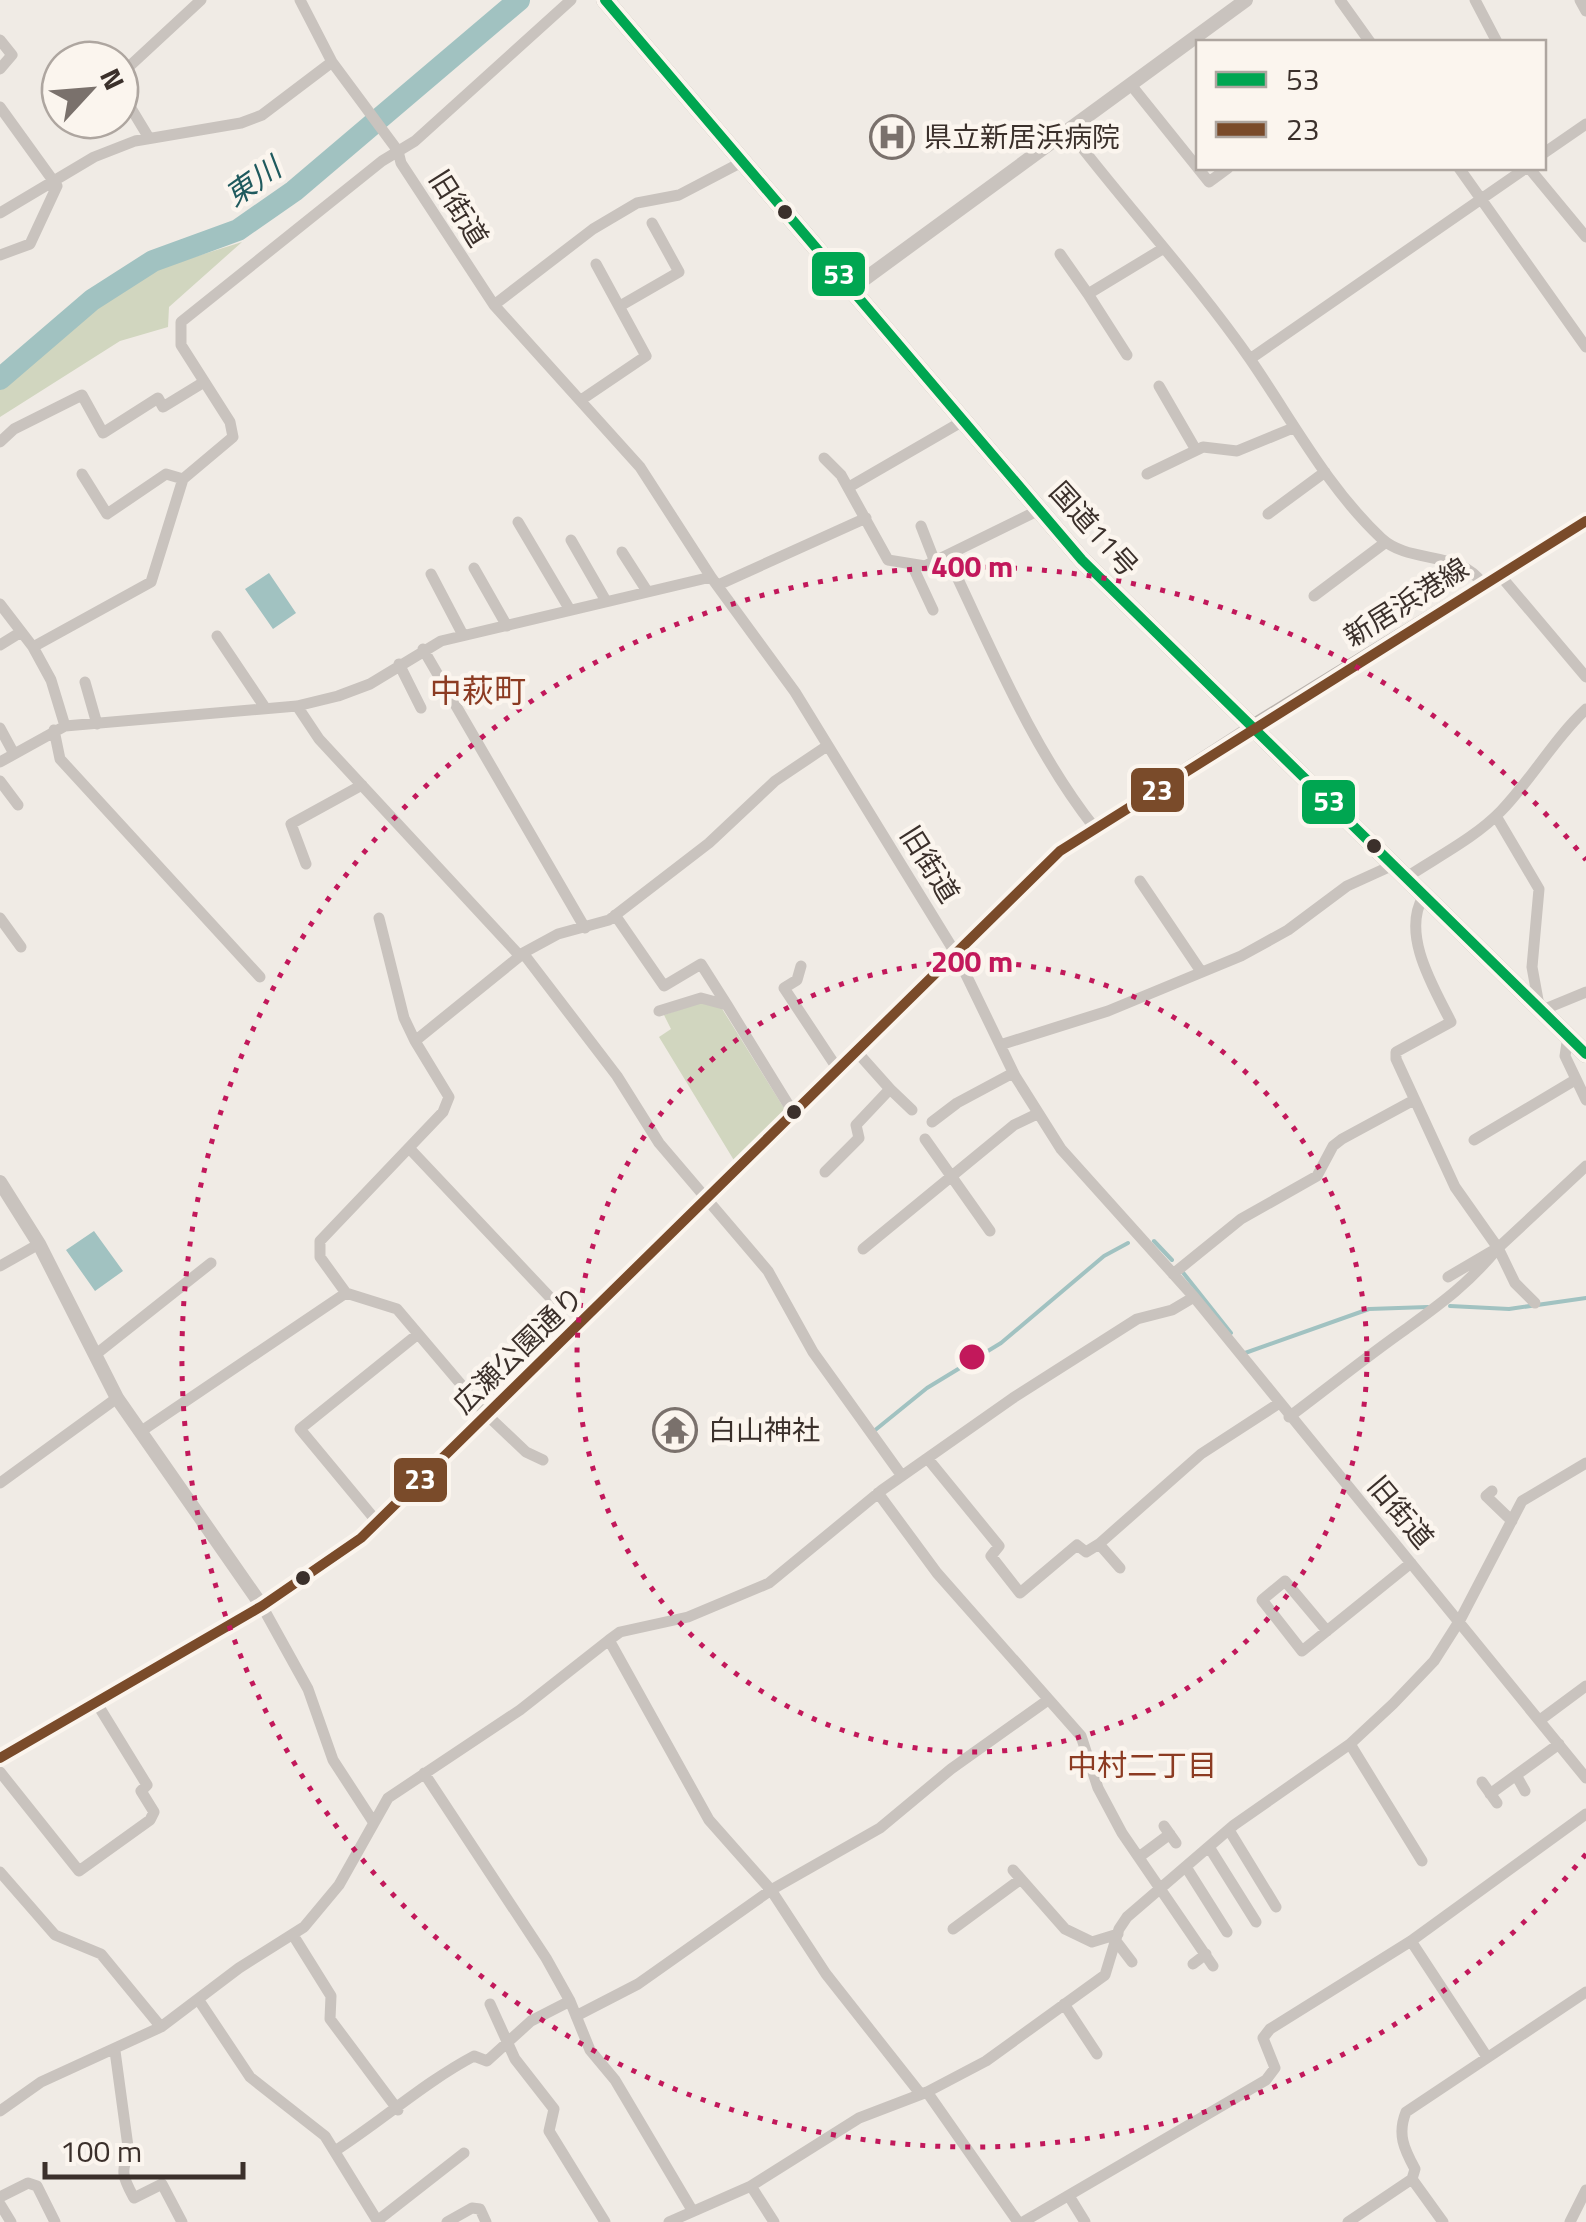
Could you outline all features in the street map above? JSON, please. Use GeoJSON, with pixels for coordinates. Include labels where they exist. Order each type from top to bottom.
{"type":"FeatureCollection","features":[{"type":"Feature","properties":{"kind":"highway","name":"国道11号"},"geometry":{"type":"LineString","coordinates":[[605,0],[1124,604],[1586,1054]]}},
{"type":"Feature","properties":{"kind":"main road","name":"新居浜港線"},"geometry":{"type":"LineString","coordinates":[[1252,727],[1586,521]]}},
{"type":"Feature","properties":{"kind":"street"},"geometry":{"type":"LineString","coordinates":[[140,57],[202,0]]}},
{"type":"Feature","properties":{"kind":"street","name":"旧街道"},"geometry":{"type":"LineString","coordinates":[[300,0],[332,62],[396,147],[400,163],[429,210],[494,305],[640,467],[714,581],[786,678],[956,954],[1037,1114],[1094,1188],[1194,1297],[1586,1778]]}},
{"type":"Feature","properties":{"kind":"street"},"geometry":{"type":"LineString","coordinates":[[34,648],[151,582],[163,556],[183,479],[233,437],[230,422],[178,337],[186,317],[396,147],[415,142],[570,0]]}},
{"type":"Feature","properties":{"kind":"street"},"geometry":{"type":"LineString","coordinates":[[852,289],[1246,0]]}},
{"type":"Feature","properties":{"kind":"street"},"geometry":{"type":"LineString","coordinates":[[1340,0],[1369,40]]}},
{"type":"Feature","properties":{"kind":"street"},"geometry":{"type":"LineString","coordinates":[[1476,0],[1496,40]]}},
{"type":"Feature","properties":{"kind":"street"},"geometry":{"type":"LineString","coordinates":[[1580,0],[1586,11]]}},
{"type":"Feature","properties":{"kind":"street"},"geometry":{"type":"LineString","coordinates":[[0,40],[12,55],[0,69]]}},
{"type":"Feature","properties":{"kind":"street"},"geometry":{"type":"LineString","coordinates":[[0,213],[94,158],[149,138],[241,123],[262,115],[332,62]]}},
{"type":"Feature","properties":{"kind":"street"},"geometry":{"type":"LineString","coordinates":[[1130,85],[1196,166]]}},
{"type":"Feature","properties":{"kind":"street"},"geometry":{"type":"LineString","coordinates":[[0,108],[57,186],[30,244],[0,255]]}},
{"type":"Feature","properties":{"kind":"street"},"geometry":{"type":"LineString","coordinates":[[140,123],[149,138]]}},
{"type":"Feature","properties":{"kind":"street"},"geometry":{"type":"LineString","coordinates":[[1546,153],[1586,124]]}},
{"type":"Feature","properties":{"kind":"street"},"geometry":{"type":"LineString","coordinates":[[1069,131],[1250,360],[1324,472],[1386,542],[1396,549],[1433,555],[1470,570],[1483,584]]}},
{"type":"Feature","properties":{"kind":"street"},"geometry":{"type":"LineString","coordinates":[[494,305],[592,229],[637,202],[680,196],[742,162]]}},
{"type":"Feature","properties":{"kind":"street"},"geometry":{"type":"LineString","coordinates":[[1199,170],[1209,182],[1225,170]]}},
{"type":"Feature","properties":{"kind":"street"},"geometry":{"type":"LineString","coordinates":[[1460,170],[1586,346]]}},
{"type":"Feature","properties":{"kind":"street"},"geometry":{"type":"LineString","coordinates":[[1250,360],[1525,170]]}},
{"type":"Feature","properties":{"kind":"street"},"geometry":{"type":"LineString","coordinates":[[1530,170],[1586,238]]}},
{"type":"Feature","properties":{"kind":"street"},"geometry":{"type":"LineString","coordinates":[[620,306],[679,272],[652,223]]}},
{"type":"Feature","properties":{"kind":"street"},"geometry":{"type":"LineString","coordinates":[[1088,294],[1164,248]]}},
{"type":"Feature","properties":{"kind":"street"},"geometry":{"type":"LineString","coordinates":[[1060,254],[1126,355]]}},
{"type":"Feature","properties":{"kind":"street"},"geometry":{"type":"LineString","coordinates":[[580,400],[646,356],[596,264]]}},
{"type":"Feature","properties":{"kind":"street"},"geometry":{"type":"LineString","coordinates":[[0,442],[14,429],[82,394],[102,433],[158,398],[164,407],[204,382]]}},
{"type":"Feature","properties":{"kind":"street"},"geometry":{"type":"LineString","coordinates":[[1159,386],[1196,450]]}},
{"type":"Feature","properties":{"kind":"street"},"geometry":{"type":"LineString","coordinates":[[849,487],[964,421]]}},
{"type":"Feature","properties":{"kind":"street"},"geometry":{"type":"LineString","coordinates":[[1147,474],[1196,450],[1237,451],[1293,428]]}},
{"type":"Feature","properties":{"kind":"street"},"geometry":{"type":"LineString","coordinates":[[824,458],[849,487],[888,560],[925,566],[1040,510]]}},
{"type":"Feature","properties":{"kind":"street"},"geometry":{"type":"LineString","coordinates":[[1268,514],[1324,472]]}},
{"type":"Feature","properties":{"kind":"street"},"geometry":{"type":"LineString","coordinates":[[82,474],[107,514],[166,474],[183,479]]}},
{"type":"Feature","properties":{"kind":"street"},"geometry":{"type":"LineString","coordinates":[[0,762],[59,728],[264,706],[297,706],[370,684],[423,649],[463,635],[647,591],[714,581],[866,518]]}},
{"type":"Feature","properties":{"kind":"street"},"geometry":{"type":"LineString","coordinates":[[518,522],[570,610]]}},
{"type":"Feature","properties":{"kind":"street"},"geometry":{"type":"LineString","coordinates":[[921,526],[1050,762],[1094,826]]}},
{"type":"Feature","properties":{"kind":"street"},"geometry":{"type":"LineString","coordinates":[[571,540],[606,601]]}},
{"type":"Feature","properties":{"kind":"street"},"geometry":{"type":"LineString","coordinates":[[1314,596],[1386,542]]}},
{"type":"Feature","properties":{"kind":"street"},"geometry":{"type":"LineString","coordinates":[[622,552],[647,591]]}},
{"type":"Feature","properties":{"kind":"street"},"geometry":{"type":"LineString","coordinates":[[912,565],[933,610]]}},
{"type":"Feature","properties":{"kind":"street"},"geometry":{"type":"LineString","coordinates":[[474,568],[507,626]]}},
{"type":"Feature","properties":{"kind":"street"},"geometry":{"type":"LineString","coordinates":[[431,574],[463,635]]}},
{"type":"Feature","properties":{"kind":"street"},"geometry":{"type":"LineString","coordinates":[[1499,574],[1586,677]]}},
{"type":"Feature","properties":{"kind":"street"},"geometry":{"type":"LineString","coordinates":[[0,604],[34,648],[51,680],[60,759],[260,978]]}},
{"type":"Feature","properties":{"kind":"street"},"geometry":{"type":"LineString","coordinates":[[0,645],[20,632]]}},
{"type":"Feature","properties":{"kind":"street"},"geometry":{"type":"LineString","coordinates":[[218,636],[264,706]]}},
{"type":"Feature","properties":{"kind":"street"},"geometry":{"type":"LineString","coordinates":[[423,649],[585,928]]}},
{"type":"Feature","properties":{"kind":"street"},"geometry":{"type":"LineString","coordinates":[[399,664],[422,708]]}},
{"type":"Feature","properties":{"kind":"street"},"geometry":{"type":"LineString","coordinates":[[86,682],[97,724]]}},
{"type":"Feature","properties":{"kind":"street"},"geometry":{"type":"LineString","coordinates":[[297,706],[319,740],[522,954],[618,1076],[659,1143],[768,1271],[813,1352],[902,1476]]}},
{"type":"Feature","properties":{"kind":"street"},"geometry":{"type":"LineString","coordinates":[[1000,1045],[1108,1011],[1267,943],[1346,886],[1398,872],[1496,816],[1527,783],[1560,733],[1586,708]]}},
{"type":"Feature","properties":{"kind":"street","name":"広瀬公園通り"},"geometry":{"type":"LineString","coordinates":[[0,1758],[262,1606],[378,1523],[1060,851],[1252,727]]}},
{"type":"Feature","properties":{"kind":"street"},"geometry":{"type":"LineString","coordinates":[[0,728],[13,752]]}},
{"type":"Feature","properties":{"kind":"street"},"geometry":{"type":"LineString","coordinates":[[414,1041],[522,954],[558,934],[614,915],[709,843],[775,781],[827,746]]}},
{"type":"Feature","properties":{"kind":"street"},"geometry":{"type":"LineString","coordinates":[[0,781],[18,804]]}},
{"type":"Feature","properties":{"kind":"street"},"geometry":{"type":"LineString","coordinates":[[306,864],[291,824],[362,785]]}},
{"type":"Feature","properties":{"kind":"street"},"geometry":{"type":"LineString","coordinates":[[1496,816],[1539,889],[1532,967],[1540,1011],[1586,992]]}},
{"type":"Feature","properties":{"kind":"street"},"geometry":{"type":"LineString","coordinates":[[1140,880],[1200,970]]}},
{"type":"Feature","properties":{"kind":"street"},"geometry":{"type":"LineString","coordinates":[[1422,898],[1415,911],[1415,931],[1428,976],[1451,1022],[1396,1052],[1455,1187],[1498,1248],[1515,1283],[1535,1303]]}},
{"type":"Feature","properties":{"kind":"street"},"geometry":{"type":"LineString","coordinates":[[614,915],[664,986],[701,964],[794,1114]]}},
{"type":"Feature","properties":{"kind":"street"},"geometry":{"type":"LineString","coordinates":[[0,918],[22,947]]}},
{"type":"Feature","properties":{"kind":"street"},"geometry":{"type":"LineString","coordinates":[[379,918],[404,1018],[449,1097],[443,1112],[320,1241],[320,1257],[346,1293],[397,1310],[488,1414],[526,1452],[542,1460]]}},
{"type":"Feature","properties":{"kind":"street"},"geometry":{"type":"LineString","coordinates":[[802,966],[797,980],[784,988],[838,1070]]}},
{"type":"Feature","properties":{"kind":"street"},"geometry":{"type":"LineString","coordinates":[[659,1011],[701,998],[726,1005]]}},
{"type":"Feature","properties":{"kind":"street"},"geometry":{"type":"LineString","coordinates":[[1568,1036],[1565,1056],[1586,1100]]}},
{"type":"Feature","properties":{"kind":"street"},"geometry":{"type":"LineString","coordinates":[[857,1052],[912,1110]]}},
{"type":"Feature","properties":{"kind":"street"},"geometry":{"type":"LineString","coordinates":[[932,1122],[957,1103],[1013,1073]]}},
{"type":"Feature","properties":{"kind":"street"},"geometry":{"type":"LineString","coordinates":[[1474,1140],[1575,1080]]}},
{"type":"Feature","properties":{"kind":"street"},"geometry":{"type":"LineString","coordinates":[[825,1172],[858,1138],[856,1125],[890,1088]]}},
{"type":"Feature","properties":{"kind":"street"},"geometry":{"type":"LineString","coordinates":[[1173,1274],[1241,1219],[1318,1176],[1342,1139],[1414,1100]]}},
{"type":"Feature","properties":{"kind":"street"},"geometry":{"type":"LineString","coordinates":[[862,1249],[1014,1125],[1037,1114]]}},
{"type":"Feature","properties":{"kind":"street"},"geometry":{"type":"LineString","coordinates":[[925,1139],[990,1231]]}},
{"type":"Feature","properties":{"kind":"street"},"geometry":{"type":"LineString","coordinates":[[409,1148],[561,1310]]}},
{"type":"Feature","properties":{"kind":"street"},"geometry":{"type":"LineString","coordinates":[[1289,1417],[1406,1328],[1438,1310],[1586,1166]]}},
{"type":"Feature","properties":{"kind":"street"},"geometry":{"type":"LineString","coordinates":[[0,1182],[38,1244],[117,1398],[262,1606],[308,1689],[333,1760],[372,1820]]}},
{"type":"Feature","properties":{"kind":"street"},"geometry":{"type":"LineString","coordinates":[[0,1266],[38,1244]]}},
{"type":"Feature","properties":{"kind":"street"},"geometry":{"type":"LineString","coordinates":[[1448,1277],[1498,1248]]}},
{"type":"Feature","properties":{"kind":"street"},"geometry":{"type":"LineString","coordinates":[[95,1355],[211,1263]]}},
{"type":"Feature","properties":{"kind":"street"},"geometry":{"type":"LineString","coordinates":[[140,1432],[210,1389],[346,1293]]}},
{"type":"Feature","properties":{"kind":"street"},"geometry":{"type":"LineString","coordinates":[[0,2110],[42,2082],[161,2027],[294,1935],[339,1884],[372,1820],[388,1798],[520,1710],[620,1632],[688,1616],[769,1584],[902,1476],[1137,1319],[1172,1310],[1194,1297]]}},
{"type":"Feature","properties":{"kind":"street"},"geometry":{"type":"LineString","coordinates":[[378,1523],[300,1429],[418,1334]]}},
{"type":"Feature","properties":{"kind":"street"},"geometry":{"type":"LineString","coordinates":[[0,1483],[117,1398]]}},
{"type":"Feature","properties":{"kind":"street"},"geometry":{"type":"LineString","coordinates":[[928,1459],[1000,1546],[990,1556],[1020,1593],[1076,1544],[1086,1552],[1099,1544],[1201,1454],[1278,1404]]}},
{"type":"Feature","properties":{"kind":"street"},"geometry":{"type":"LineString","coordinates":[[669,2222],[751,2186],[858,2118],[986,2061],[1106,1975],[1128,1917],[1229,1830],[1350,1744],[1434,1662],[1522,1501],[1586,1463]]}},
{"type":"Feature","properties":{"kind":"street"},"geometry":{"type":"LineString","coordinates":[[1492,1491],[1486,1496],[1512,1522]]}},
{"type":"Feature","properties":{"kind":"street"},"geometry":{"type":"LineString","coordinates":[[878,1493],[937,1573],[1081,1736],[1098,1788],[1209,1960],[1193,1964]]}},
{"type":"Feature","properties":{"kind":"street"},"geometry":{"type":"LineString","coordinates":[[1099,1544],[1120,1568]]}},
{"type":"Feature","properties":{"kind":"street"},"geometry":{"type":"LineString","coordinates":[[1326,1631],[1286,1581],[1262,1600],[1302,1651],[1411,1562]]}},
{"type":"Feature","properties":{"kind":"street"},"geometry":{"type":"LineString","coordinates":[[609,1640],[709,1820],[771,1890],[826,1974],[923,2092],[1021,2222],[1266,2080],[1275,2068],[1263,2038],[1270,2029],[1411,1940],[1586,1814]]}},
{"type":"Feature","properties":{"kind":"street"},"geometry":{"type":"LineString","coordinates":[[1540,1720],[1586,1686]]}},
{"type":"Feature","properties":{"kind":"street"},"geometry":{"type":"LineString","coordinates":[[576,2016],[653,1974],[771,1890],[880,1828],[950,1769],[1048,1700]]}},
{"type":"Feature","properties":{"kind":"street"},"geometry":{"type":"LineString","coordinates":[[0,1772],[79,1871],[150,1820],[154,1812],[141,1791],[148,1786],[142,1772],[96,1702]]}},
{"type":"Feature","properties":{"kind":"street"},"geometry":{"type":"LineString","coordinates":[[1350,1744],[1422,1861]]}},
{"type":"Feature","properties":{"kind":"street"},"geometry":{"type":"LineString","coordinates":[[1482,1782],[1494,1799],[1516,1776],[1559,1744]]}},
{"type":"Feature","properties":{"kind":"street"},"geometry":{"type":"LineString","coordinates":[[424,1772],[570,2000],[590,2050],[614,2080],[692,2210]]}},
{"type":"Feature","properties":{"kind":"street"},"geometry":{"type":"LineString","coordinates":[[1516,1776],[1526,1791]]}},
{"type":"Feature","properties":{"kind":"street"},"geometry":{"type":"LineString","coordinates":[[1229,1830],[1276,1906]]}},
{"type":"Feature","properties":{"kind":"street"},"geometry":{"type":"LineString","coordinates":[[1140,1856],[1170,1834]]}},
{"type":"Feature","properties":{"kind":"street"},"geometry":{"type":"LineString","coordinates":[[1209,1847],[1256,1922]]}},
{"type":"Feature","properties":{"kind":"street"},"geometry":{"type":"LineString","coordinates":[[1186,1867],[1227,1932]]}},
{"type":"Feature","properties":{"kind":"street"},"geometry":{"type":"LineString","coordinates":[[0,1872],[55,1935],[101,1954],[161,2027]]}},
{"type":"Feature","properties":{"kind":"street"},"geometry":{"type":"LineString","coordinates":[[953,1929],[968,1909],[1017,1875],[1048,1920],[1092,1942],[1117,1938]]}},
{"type":"Feature","properties":{"kind":"street"},"geometry":{"type":"LineString","coordinates":[[294,1935],[331,1996],[330,2019],[398,2110]]}},
{"type":"Feature","properties":{"kind":"street"},"geometry":{"type":"LineString","coordinates":[[1117,1938],[1132,1962]]}},
{"type":"Feature","properties":{"kind":"street"},"geometry":{"type":"LineString","coordinates":[[1411,1940],[1486,2057]]}},
{"type":"Feature","properties":{"kind":"street"},"geometry":{"type":"LineString","coordinates":[[1348,2222],[1412,2180],[1415,2170],[1402,2146],[1400,2126],[1406,2112],[1586,1992]]}},
{"type":"Feature","properties":{"kind":"street"},"geometry":{"type":"LineString","coordinates":[[198,1999],[250,2076],[278,2096],[294,2115],[316,2127],[378,2222],[464,2153]]}},
{"type":"Feature","properties":{"kind":"street"},"geometry":{"type":"LineString","coordinates":[[335,2151],[398,2110],[434,2078],[474,2056],[487,2061],[505,2041],[570,2000]]}},
{"type":"Feature","properties":{"kind":"street"},"geometry":{"type":"LineString","coordinates":[[490,2004],[505,2041],[554,2109],[548,2131],[606,2222]]}},
{"type":"Feature","properties":{"kind":"street"},"geometry":{"type":"LineString","coordinates":[[1064,2004],[1097,2054]]}},
{"type":"Feature","properties":{"kind":"street"},"geometry":{"type":"LineString","coordinates":[[115,2051],[130,2154],[123,2165],[124,2179],[134,2198],[162,2184],[182,2222]]}},
{"type":"Feature","properties":{"kind":"street"},"geometry":{"type":"LineString","coordinates":[[1412,2180],[1444,2222]]}},
{"type":"Feature","properties":{"kind":"street"},"geometry":{"type":"LineString","coordinates":[[3,2210],[28,2184],[36,2186],[55,2222]]}},
{"type":"Feature","properties":{"kind":"street"},"geometry":{"type":"LineString","coordinates":[[751,2186],[774,2222]]}},
{"type":"Feature","properties":{"kind":"street"},"geometry":{"type":"LineString","coordinates":[[1570,2222],[1586,2190]]}},
{"type":"Feature","properties":{"kind":"street"},"geometry":{"type":"LineString","coordinates":[[1069,2196],[1084,2222]]}},
{"type":"Feature","properties":{"kind":"street"},"geometry":{"type":"LineString","coordinates":[[447,2222],[472,2208],[480,2208],[486,2222]]}},
{"type":"Feature","properties":{"kind":"green space"},"geometry":{"type":"Polygon","coordinates":[[[242,242],[169,307],[168,327],[120,341],[0,417],[0,384],[98,306],[156,269],[242,242]]]}},
{"type":"Feature","properties":{"kind":"green space"},"geometry":{"type":"Polygon","coordinates":[[[702,1002],[721,1007],[787,1113],[735,1162],[659,1037],[671,1029],[664,1015],[702,1002]]]}},
{"type":"Feature","properties":{"kind":"water"},"geometry":{"type":"Polygon","coordinates":[[[269,573],[296,613],[273,629],[245,589],[269,573]]]}},
{"type":"Feature","properties":{"kind":"water"},"geometry":{"type":"Polygon","coordinates":[[[94,1231],[123,1271],[95,1291],[66,1250],[94,1231]]]}},
{"type":"Feature","properties":{"kind":"waterway","name":"東川"},"geometry":{"type":"LineString","coordinates":[[0,379],[92,300],[153,261],[238,230],[294,191],[519,0]]}},
{"type":"Feature","properties":{"kind":"waterway"},"geometry":{"type":"LineString","coordinates":[[1154,1241],[1172,1260]]}},
{"type":"Feature","properties":{"kind":"waterway"},"geometry":{"type":"LineString","coordinates":[[874,1431],[927,1388],[1001,1343],[1104,1256],[1128,1243]]}},
{"type":"Feature","properties":{"kind":"waterway"},"geometry":{"type":"LineString","coordinates":[[1181,1270],[1231,1333]]}},
{"type":"Feature","properties":{"kind":"waterway"},"geometry":{"type":"LineString","coordinates":[[1450,1306],[1509,1309],[1586,1298]]}},
{"type":"Feature","properties":{"kind":"waterway"},"geometry":{"type":"LineString","coordinates":[[1245,1353],[1369,1309],[1428,1307]]}},
{"type":"Feature","properties":{"kind":"transit line","name":"53"},"geometry":{"type":"LineString","coordinates":[[605,0],[1082,560],[1586,1054]]}},
{"type":"Feature","properties":{"kind":"transit line","name":"23"},"geometry":{"type":"LineString","coordinates":[[0,1758],[262,1606],[361,1538],[1060,851],[1586,521]]}},
{"type":"Feature","properties":{"kind":"place","name":"県立新居浜病院"},"geometry":{"type":"Point","coordinates":[892,137]}},
{"type":"Feature","properties":{"kind":"place","name":"白山神社"},"geometry":{"type":"Point","coordinates":[675,1430]}},
{"type":"Feature","properties":{"kind":"district","name":"中萩町"},"geometry":{"type":"Point","coordinates":[478,691]}},
{"type":"Feature","properties":{"kind":"district","name":"中村二丁目"},"geometry":{"type":"Point","coordinates":[1142,1766]}}]}
